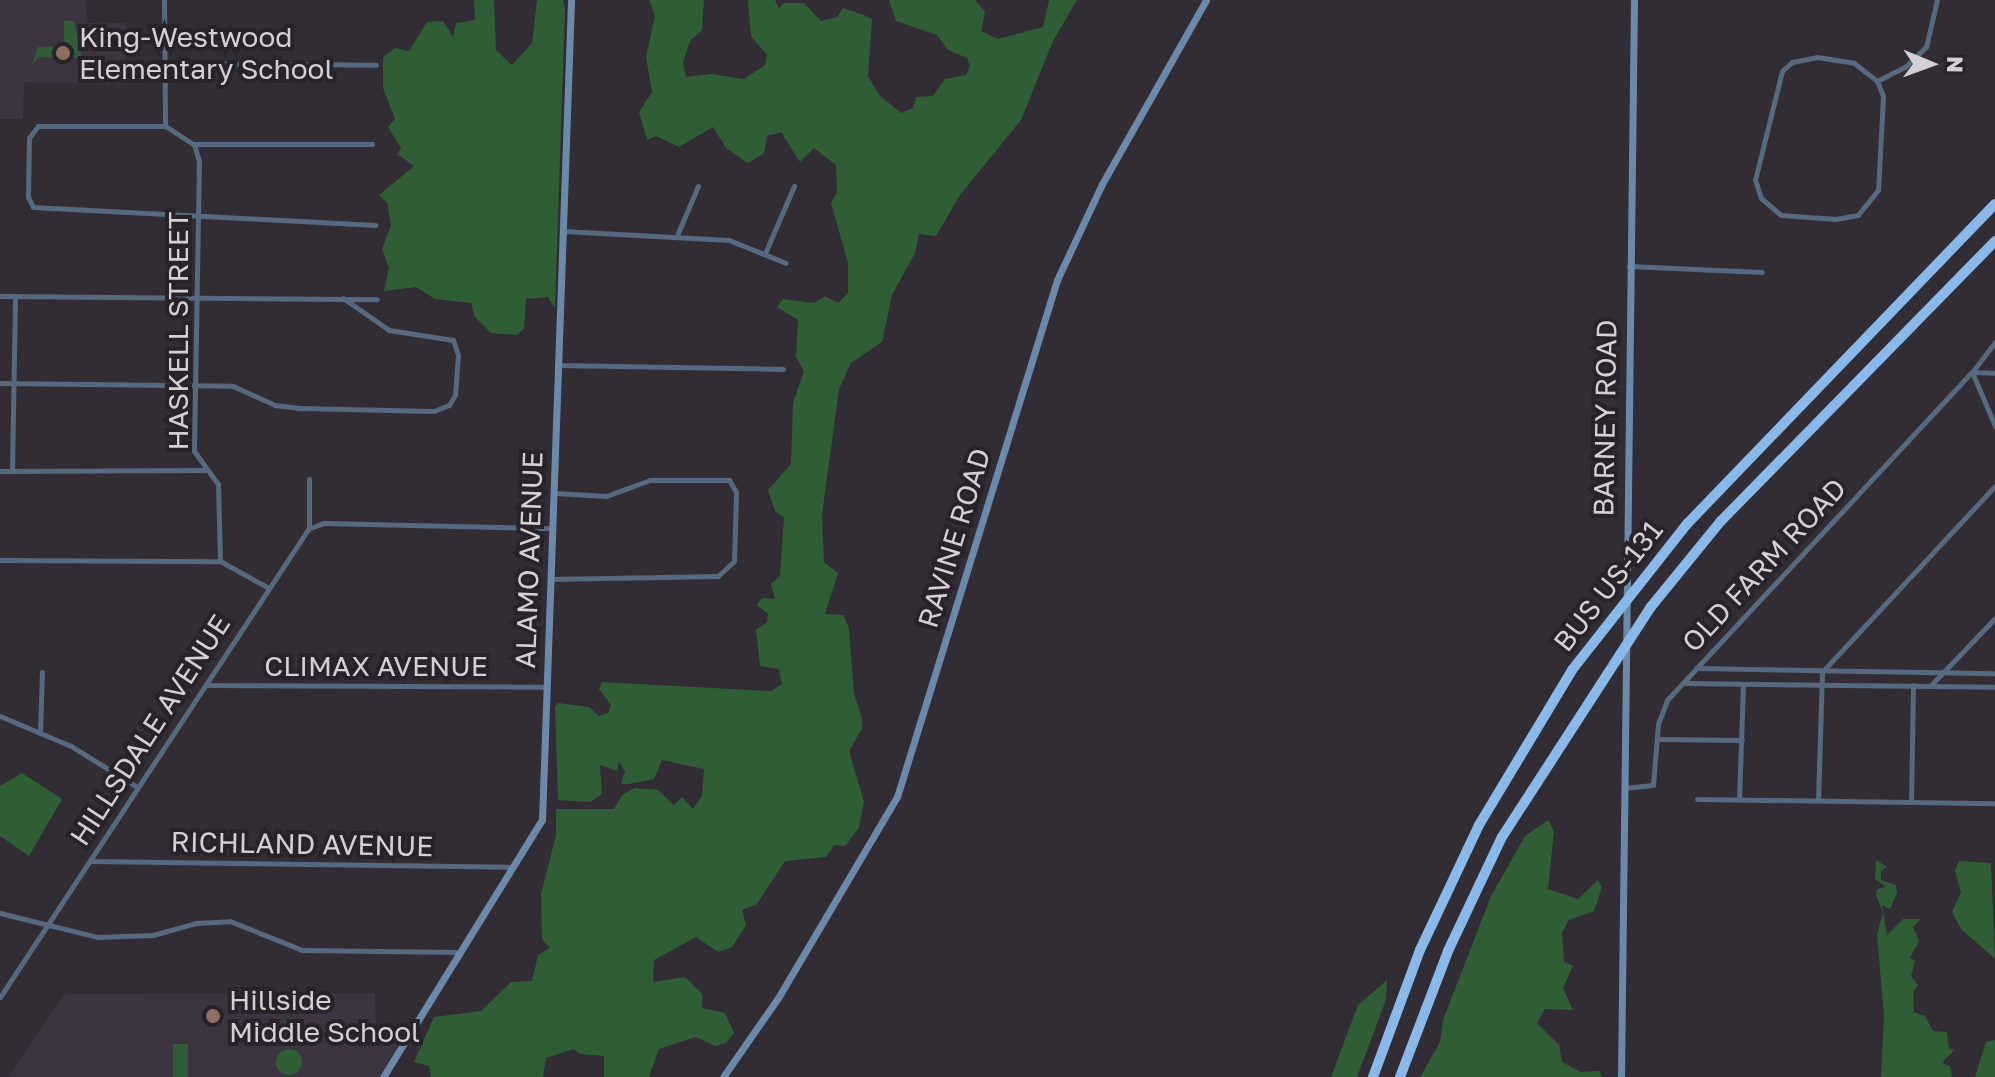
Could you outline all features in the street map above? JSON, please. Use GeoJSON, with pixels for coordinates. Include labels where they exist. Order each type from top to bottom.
{"type":"FeatureCollection","features":[{"type":"Feature","properties":{"kind":"highway","name":"BUS US-131"},"geometry":{"type":"LineString","coordinates":[[1373,1077],[1420,950],[1479,825],[1572,670],[1687,524],[1995,204]]}},
{"type":"Feature","properties":{"kind":"highway","name":"BUS US-131"},"geometry":{"type":"LineString","coordinates":[[1400,1077],[1448,951],[1502,837],[1650,608],[1721,521],[1995,241]]}},
{"type":"Feature","properties":{"kind":"street"},"geometry":{"type":"LineString","coordinates":[[164,0],[165,126]]}},
{"type":"Feature","properties":{"kind":"street","name":"ALAMO AVENUE"},"geometry":{"type":"LineString","coordinates":[[383,1077],[542,820],[571,0]]}},
{"type":"Feature","properties":{"kind":"street","name":"RAVINE ROAD"},"geometry":{"type":"LineString","coordinates":[[723,1077],[778,998],[897,797],[1057,280],[1102,184],[1206,0]]}},
{"type":"Feature","properties":{"kind":"street","name":"BARNEY ROAD"},"geometry":{"type":"LineString","coordinates":[[1621,1077],[1628,266],[1634,0]]}},
{"type":"Feature","properties":{"kind":"street"},"geometry":{"type":"LineString","coordinates":[[1877,81],[1905,67],[1926,47],[1937,0]]}},
{"type":"Feature","properties":{"kind":"street"},"geometry":{"type":"LineString","coordinates":[[1838,59],[1854,63],[1877,81],[1884,129],[1878,190],[1869,205],[1847,217],[1781,215],[1761,198],[1756,162],[1782,71],[1792,62],[1838,59]]}},
{"type":"Feature","properties":{"kind":"street"},"geometry":{"type":"LineString","coordinates":[[163,63],[376,65]]}},
{"type":"Feature","properties":{"kind":"street"},"geometry":{"type":"LineString","coordinates":[[372,144],[193,144],[165,126],[36,127],[29,138],[28,197],[33,207],[376,225]]}},
{"type":"Feature","properties":{"kind":"street","name":"HASKELL STREET"},"geometry":{"type":"LineString","coordinates":[[193,144],[198,155],[194,451],[218,484],[220,561]]}},
{"type":"Feature","properties":{"kind":"street"},"geometry":{"type":"LineString","coordinates":[[678,233],[698,186]]}},
{"type":"Feature","properties":{"kind":"street"},"geometry":{"type":"LineString","coordinates":[[766,251],[794,186]]}},
{"type":"Feature","properties":{"kind":"street"},"geometry":{"type":"LineString","coordinates":[[563,231],[678,233],[766,251],[786,263]]}},
{"type":"Feature","properties":{"kind":"street"},"geometry":{"type":"LineString","coordinates":[[1628,266],[1762,272]]}},
{"type":"Feature","properties":{"kind":"street"},"geometry":{"type":"LineString","coordinates":[[0,296],[377,299]]}},
{"type":"Feature","properties":{"kind":"street"},"geometry":{"type":"LineString","coordinates":[[12,471],[15,296]]}},
{"type":"Feature","properties":{"kind":"street"},"geometry":{"type":"LineString","coordinates":[[0,383],[233,386],[283,407],[434,411],[449,405],[456,388],[458,348],[453,340],[389,330],[343,298]]}},
{"type":"Feature","properties":{"kind":"street","name":"OLD FARM ROAD"},"geometry":{"type":"LineString","coordinates":[[1624,788],[1653,785],[1662,708],[1682,683],[1972,372],[1995,342]]}},
{"type":"Feature","properties":{"kind":"street"},"geometry":{"type":"LineString","coordinates":[[556,365],[783,369]]}},
{"type":"Feature","properties":{"kind":"street"},"geometry":{"type":"LineString","coordinates":[[1995,373],[1972,372],[1995,426]]}},
{"type":"Feature","properties":{"kind":"street"},"geometry":{"type":"LineString","coordinates":[[0,471],[205,470]]}},
{"type":"Feature","properties":{"kind":"street"},"geometry":{"type":"LineString","coordinates":[[309,479],[309,528],[324,523],[552,528]]}},
{"type":"Feature","properties":{"kind":"street"},"geometry":{"type":"LineString","coordinates":[[551,579],[718,576],[729,571],[735,534],[731,481],[663,479],[606,496],[553,493]]}},
{"type":"Feature","properties":{"kind":"street"},"geometry":{"type":"LineString","coordinates":[[1818,800],[1822,672],[1995,486]]}},
{"type":"Feature","properties":{"kind":"street","name":"HILLSDALE AVENUE"},"geometry":{"type":"LineString","coordinates":[[0,997],[267,587],[309,528]]}},
{"type":"Feature","properties":{"kind":"street"},"geometry":{"type":"LineString","coordinates":[[0,560],[220,561],[267,587]]}},
{"type":"Feature","properties":{"kind":"street"},"geometry":{"type":"LineString","coordinates":[[1932,685],[1995,618]]}},
{"type":"Feature","properties":{"kind":"street"},"geometry":{"type":"LineString","coordinates":[[1696,668],[1995,673]]}},
{"type":"Feature","properties":{"kind":"street"},"geometry":{"type":"LineString","coordinates":[[40,731],[42,672]]}},
{"type":"Feature","properties":{"kind":"street"},"geometry":{"type":"LineString","coordinates":[[1682,683],[1995,687]]}},
{"type":"Feature","properties":{"kind":"street"},"geometry":{"type":"LineString","coordinates":[[1739,800],[1743,684]]}},
{"type":"Feature","properties":{"kind":"street","name":"CLIMAX AVENUE"},"geometry":{"type":"LineString","coordinates":[[205,685],[547,687]]}},
{"type":"Feature","properties":{"kind":"street"},"geometry":{"type":"LineString","coordinates":[[1911,801],[1913,685]]}},
{"type":"Feature","properties":{"kind":"street"},"geometry":{"type":"LineString","coordinates":[[0,716],[40,731],[137,787]]}},
{"type":"Feature","properties":{"kind":"street"},"geometry":{"type":"LineString","coordinates":[[1657,739],[1742,740]]}},
{"type":"Feature","properties":{"kind":"street"},"geometry":{"type":"LineString","coordinates":[[1697,799],[1995,803]]}},
{"type":"Feature","properties":{"kind":"street","name":"RICHLAND AVENUE"},"geometry":{"type":"LineString","coordinates":[[89,861],[515,867]]}},
{"type":"Feature","properties":{"kind":"street"},"geometry":{"type":"LineString","coordinates":[[0,913],[90,936],[128,938],[230,921],[302,950],[460,952]]}},
{"type":"Feature","properties":{"kind":"shaded area","name":"King-Westwood Elementary School"},"geometry":{"type":"Polygon","coordinates":[[[0,0],[86,0],[87,23],[126,23],[125,84],[24,82],[23,119],[0,119],[0,0]]]}},
{"type":"Feature","properties":{"kind":"shaded area","name":"Hillside Middle School"},"geometry":{"type":"Polygon","coordinates":[[[375,993],[376,1037],[402,1039],[379,1077],[8,1077],[65,994],[375,993]]]}},
{"type":"Feature","properties":{"kind":"green space"},"geometry":{"type":"Polygon","coordinates":[[[474,0],[494,0],[496,50],[512,65],[532,43],[537,0],[563,0],[565,8],[555,308],[548,297],[526,299],[524,329],[517,335],[491,333],[475,317],[471,303],[435,299],[416,287],[384,291],[389,268],[382,249],[391,225],[387,203],[379,195],[414,166],[397,154],[401,148],[388,127],[395,119],[383,88],[383,57],[395,48],[409,51],[427,22],[443,21],[453,37],[456,23],[475,20],[474,0]]]}},
{"type":"Feature","properties":{"kind":"green space"},"geometry":{"type":"Polygon","coordinates":[[[649,0],[704,0],[702,30],[690,41],[683,62],[686,77],[711,74],[744,79],[765,65],[767,55],[751,36],[748,0],[775,0],[779,9],[783,3],[804,3],[821,21],[837,17],[843,8],[864,15],[872,19],[868,76],[879,95],[901,113],[913,108],[916,97],[933,96],[945,79],[966,75],[970,66],[967,58],[948,50],[937,35],[896,21],[889,0],[975,0],[985,12],[981,31],[998,39],[1043,27],[1049,0],[1077,0],[1053,41],[1021,120],[960,195],[936,236],[919,234],[915,253],[892,295],[882,342],[851,363],[839,389],[822,515],[824,562],[838,573],[825,614],[843,615],[849,628],[854,694],[862,718],[862,729],[849,751],[864,802],[859,828],[845,846],[834,845],[826,857],[785,861],[757,904],[742,910],[746,925],[732,947],[718,952],[696,937],[654,960],[653,982],[685,977],[702,994],[702,1008],[725,1013],[734,1033],[726,1043],[715,1046],[696,1037],[659,1049],[649,1077],[604,1077],[604,1056],[580,1054],[574,1049],[546,1058],[543,1077],[431,1077],[429,1066],[414,1062],[434,1017],[481,1011],[511,982],[532,981],[538,955],[550,948],[542,939],[541,894],[556,835],[556,809],[614,809],[623,794],[635,788],[658,790],[674,805],[682,797],[693,809],[702,796],[704,769],[662,760],[654,779],[629,784],[621,784],[625,771],[619,762],[617,771],[600,765],[602,794],[590,802],[558,800],[555,707],[558,703],[589,707],[599,716],[608,713],[611,705],[599,689],[602,682],[771,691],[782,684],[779,669],[760,666],[756,630],[767,622],[768,614],[757,605],[762,598],[775,599],[771,584],[780,576],[784,517],[775,511],[768,490],[791,464],[793,403],[804,371],[796,357],[798,320],[777,307],[783,299],[814,303],[825,296],[838,303],[848,293],[848,263],[831,203],[837,192],[836,165],[814,148],[800,162],[781,132],[767,136],[764,153],[748,163],[726,148],[713,127],[679,147],[656,136],[647,140],[639,112],[652,92],[646,57],[655,16],[649,0]]]}},
{"type":"Feature","properties":{"kind":"green space"},"geometry":{"type":"Polygon","coordinates":[[[64,21],[74,21],[82,58],[39,57],[32,65],[38,47],[64,46],[64,21]]]}},
{"type":"Feature","properties":{"kind":"green space"},"geometry":{"type":"Polygon","coordinates":[[[22,773],[62,799],[29,856],[0,836],[0,786],[22,773]]]}},
{"type":"Feature","properties":{"kind":"green space"},"geometry":{"type":"Polygon","coordinates":[[[1548,820],[1554,831],[1548,889],[1578,899],[1598,880],[1602,887],[1594,911],[1569,920],[1562,933],[1564,962],[1573,966],[1563,988],[1573,1010],[1545,1009],[1537,1023],[1559,1045],[1562,1062],[1581,1072],[1599,1071],[1602,1077],[1420,1077],[1440,1042],[1443,1020],[1491,896],[1525,836],[1548,820]]]}},
{"type":"Feature","properties":{"kind":"green space"},"geometry":{"type":"Polygon","coordinates":[[[1876,860],[1887,867],[1881,871],[1881,880],[1896,885],[1897,893],[1890,909],[1882,905],[1887,935],[1903,919],[1921,919],[1913,927],[1919,941],[1910,958],[1915,961],[1911,976],[1918,985],[1913,992],[1914,1012],[1925,1016],[1933,1031],[1947,1032],[1949,1048],[1954,1050],[1942,1063],[1950,1066],[1952,1077],[1881,1077],[1884,1016],[1877,934],[1883,913],[1876,895],[1877,889],[1886,887],[1875,879],[1876,860]]]}},
{"type":"Feature","properties":{"kind":"green space"},"geometry":{"type":"Polygon","coordinates":[[[1959,861],[1991,863],[1995,959],[1961,929],[1952,912],[1961,892],[1955,871],[1959,861]]]}},
{"type":"Feature","properties":{"kind":"green space"},"geometry":{"type":"Polygon","coordinates":[[[1387,980],[1386,1000],[1357,1077],[1331,1077],[1358,1005],[1387,980]]]}},
{"type":"Feature","properties":{"kind":"green space"},"geometry":{"type":"Polygon","coordinates":[[[287,1020],[295,1020],[302,1031],[295,1042],[287,1042],[280,1035],[280,1027],[287,1020]]]}},
{"type":"Feature","properties":{"kind":"green space"},"geometry":{"type":"Polygon","coordinates":[[[1995,1040],[1995,1077],[1975,1077],[1986,1042],[1995,1040]]]}},
{"type":"Feature","properties":{"kind":"green space"},"geometry":{"type":"Polygon","coordinates":[[[173,1044],[188,1044],[188,1077],[173,1077],[173,1044]]]}},
{"type":"Feature","properties":{"kind":"green space"},"geometry":{"type":"Polygon","coordinates":[[[289,1049],[298,1053],[302,1062],[298,1071],[289,1075],[280,1071],[276,1062],[280,1053],[289,1049]]]}},
{"type":"Feature","properties":{"kind":"place","name":"King-Westwood Elementary School"},"geometry":{"type":"Point","coordinates":[63,53]}},
{"type":"Feature","properties":{"kind":"place","name":"Hillside Middle School"},"geometry":{"type":"Point","coordinates":[213,1016]}}]}
